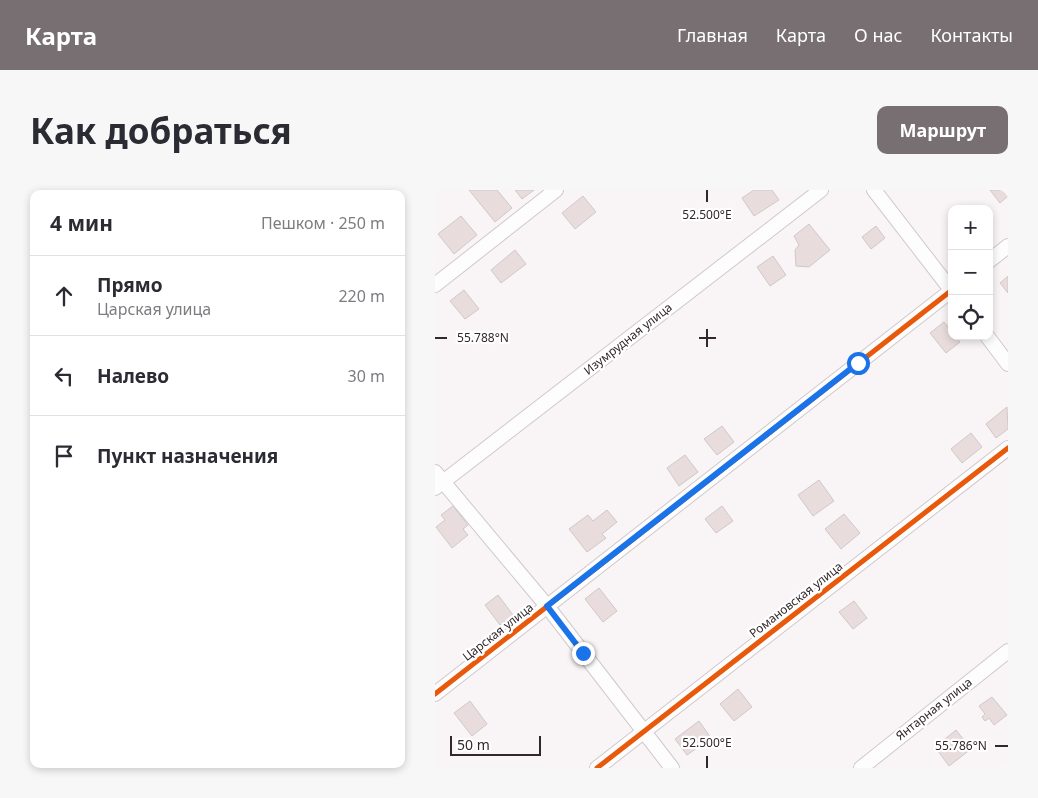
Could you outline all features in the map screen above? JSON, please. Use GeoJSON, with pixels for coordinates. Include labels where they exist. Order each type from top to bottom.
{"type":"FeatureCollection","features":[{"type":"Feature","properties":{"kind":"street"},"geometry":{"type":"LineString","coordinates":[[435,284],[556,190]]}},
{"type":"Feature","properties":{"kind":"street","name":"Изумрудная улица"},"geometry":{"type":"LineString","coordinates":[[437,480],[821,190]]}},
{"type":"Feature","properties":{"kind":"street"},"geometry":{"type":"LineString","coordinates":[[874,190],[948,285]]}},
{"type":"Feature","properties":{"kind":"street"},"geometry":{"type":"LineString","coordinates":[[993,258],[1008,246]]}},
{"type":"Feature","properties":{"kind":"street","name":"Царская улица"},"geometry":{"type":"LineString","coordinates":[[435,694],[948,293]]}},
{"type":"Feature","properties":{"kind":"street"},"geometry":{"type":"LineString","coordinates":[[990,340],[1008,364]]}},
{"type":"Feature","properties":{"kind":"street","name":"Романовская улица"},"geometry":{"type":"LineString","coordinates":[[597,768],[1008,448]]}},
{"type":"Feature","properties":{"kind":"street"},"geometry":{"type":"LineString","coordinates":[[437,480],[547,606],[672,768]]}},
{"type":"Feature","properties":{"kind":"street","name":"Янтарная улица"},"geometry":{"type":"LineString","coordinates":[[861,768],[1008,651]]}},
{"type":"Feature","properties":{"kind":"building"},"geometry":{"type":"Polygon","coordinates":[[[469,190],[497,190],[512,208],[495,222],[469,190]]]}},
{"type":"Feature","properties":{"kind":"building"},"geometry":{"type":"Polygon","coordinates":[[[515,190],[534,190],[522,199],[515,190]]]}},
{"type":"Feature","properties":{"kind":"building"},"geometry":{"type":"Polygon","coordinates":[[[754,190],[772,190],[779,200],[754,216],[742,198],[754,190]]]}},
{"type":"Feature","properties":{"kind":"building"},"geometry":{"type":"Polygon","coordinates":[[[990,190],[1008,190],[1008,196],[1000,203],[990,190]]]}},
{"type":"Feature","properties":{"kind":"building"},"geometry":{"type":"Polygon","coordinates":[[[583,196],[596,212],[575,229],[562,213],[583,196]]]}},
{"type":"Feature","properties":{"kind":"building"},"geometry":{"type":"Polygon","coordinates":[[[461,216],[477,235],[454,254],[438,234],[461,216]]]}},
{"type":"Feature","properties":{"kind":"building"},"geometry":{"type":"Polygon","coordinates":[[[809,224],[830,250],[809,267],[796,266],[795,250],[799,245],[794,236],[809,224]]]}},
{"type":"Feature","properties":{"kind":"building"},"geometry":{"type":"Polygon","coordinates":[[[876,226],[885,238],[871,249],[862,237],[876,226]]]}},
{"type":"Feature","properties":{"kind":"building"},"geometry":{"type":"Polygon","coordinates":[[[515,250],[526,264],[501,283],[491,270],[515,250]]]}},
{"type":"Feature","properties":{"kind":"building"},"geometry":{"type":"Polygon","coordinates":[[[773,256],[786,275],[770,286],[757,267],[773,256]]]}},
{"type":"Feature","properties":{"kind":"building"},"geometry":{"type":"Polygon","coordinates":[[[1008,276],[1008,293],[1000,283],[1008,276]]]}},
{"type":"Feature","properties":{"kind":"building"},"geometry":{"type":"Polygon","coordinates":[[[464,290],[479,309],[465,319],[450,301],[464,290]]]}},
{"type":"Feature","properties":{"kind":"building"},"geometry":{"type":"Polygon","coordinates":[[[944,322],[948,327],[948,340],[958,340],[960,342],[946,353],[930,333],[944,322]]]}},
{"type":"Feature","properties":{"kind":"building"},"geometry":{"type":"Polygon","coordinates":[[[1007,407],[1008,429],[996,438],[986,424],[1007,407]]]}},
{"type":"Feature","properties":{"kind":"building"},"geometry":{"type":"Polygon","coordinates":[[[722,426],[734,442],[717,455],[704,439],[722,426]]]}},
{"type":"Feature","properties":{"kind":"building"},"geometry":{"type":"Polygon","coordinates":[[[971,433],[982,447],[962,463],[951,449],[971,433]]]}},
{"type":"Feature","properties":{"kind":"building"},"geometry":{"type":"Polygon","coordinates":[[[685,455],[698,472],[679,486],[667,468],[685,455]]]}},
{"type":"Feature","properties":{"kind":"building"},"geometry":{"type":"Polygon","coordinates":[[[819,480],[834,501],[813,516],[798,495],[819,480]]]}},
{"type":"Feature","properties":{"kind":"building"},"geometry":{"type":"Polygon","coordinates":[[[453,506],[468,525],[463,529],[468,535],[452,548],[436,527],[445,520],[441,515],[453,506]]]}},
{"type":"Feature","properties":{"kind":"building"},"geometry":{"type":"Polygon","coordinates":[[[722,506],[733,521],[716,533],[705,519],[722,506]]]}},
{"type":"Feature","properties":{"kind":"building"},"geometry":{"type":"Polygon","coordinates":[[[607,510],[617,522],[602,534],[606,538],[587,552],[569,529],[588,515],[593,521],[607,510]]]}},
{"type":"Feature","properties":{"kind":"building"},"geometry":{"type":"Polygon","coordinates":[[[844,514],[860,533],[841,549],[825,529],[844,514]]]}},
{"type":"Feature","properties":{"kind":"building"},"geometry":{"type":"Polygon","coordinates":[[[599,588],[617,611],[603,622],[585,599],[599,588]]]}},
{"type":"Feature","properties":{"kind":"building"},"geometry":{"type":"Polygon","coordinates":[[[498,595],[513,615],[500,625],[485,605],[498,595]]]}},
{"type":"Feature","properties":{"kind":"building"},"geometry":{"type":"Polygon","coordinates":[[[854,601],[867,618],[853,629],[839,612],[854,601]]]}},
{"type":"Feature","properties":{"kind":"building"},"geometry":{"type":"Polygon","coordinates":[[[738,689],[752,707],[734,721],[720,704],[738,689]]]}},
{"type":"Feature","properties":{"kind":"building"},"geometry":{"type":"Polygon","coordinates":[[[992,697],[1007,715],[994,725],[989,718],[985,721],[982,717],[985,714],[979,706],[992,697]]]}},
{"type":"Feature","properties":{"kind":"building"},"geometry":{"type":"Polygon","coordinates":[[[470,701],[487,724],[472,736],[454,713],[470,701]]]}},
{"type":"Feature","properties":{"kind":"building"},"geometry":{"type":"Polygon","coordinates":[[[699,721],[711,738],[687,755],[675,739],[699,721]]]}},
{"type":"Feature","properties":{"kind":"building"},"geometry":{"type":"Polygon","coordinates":[[[956,730],[971,749],[949,766],[935,747],[956,730]]]}},
{"type":"Feature","properties":{"kind":"cycle path"},"geometry":{"type":"LineString","coordinates":[[435,694],[948,293]]}},
{"type":"Feature","properties":{"kind":"cycle path"},"geometry":{"type":"LineString","coordinates":[[597,768],[1008,448]]}},
{"type":"Feature","properties":{"kind":"route"},"geometry":{"type":"LineString","coordinates":[[583,653],[547,606],[858,363]]}}]}
